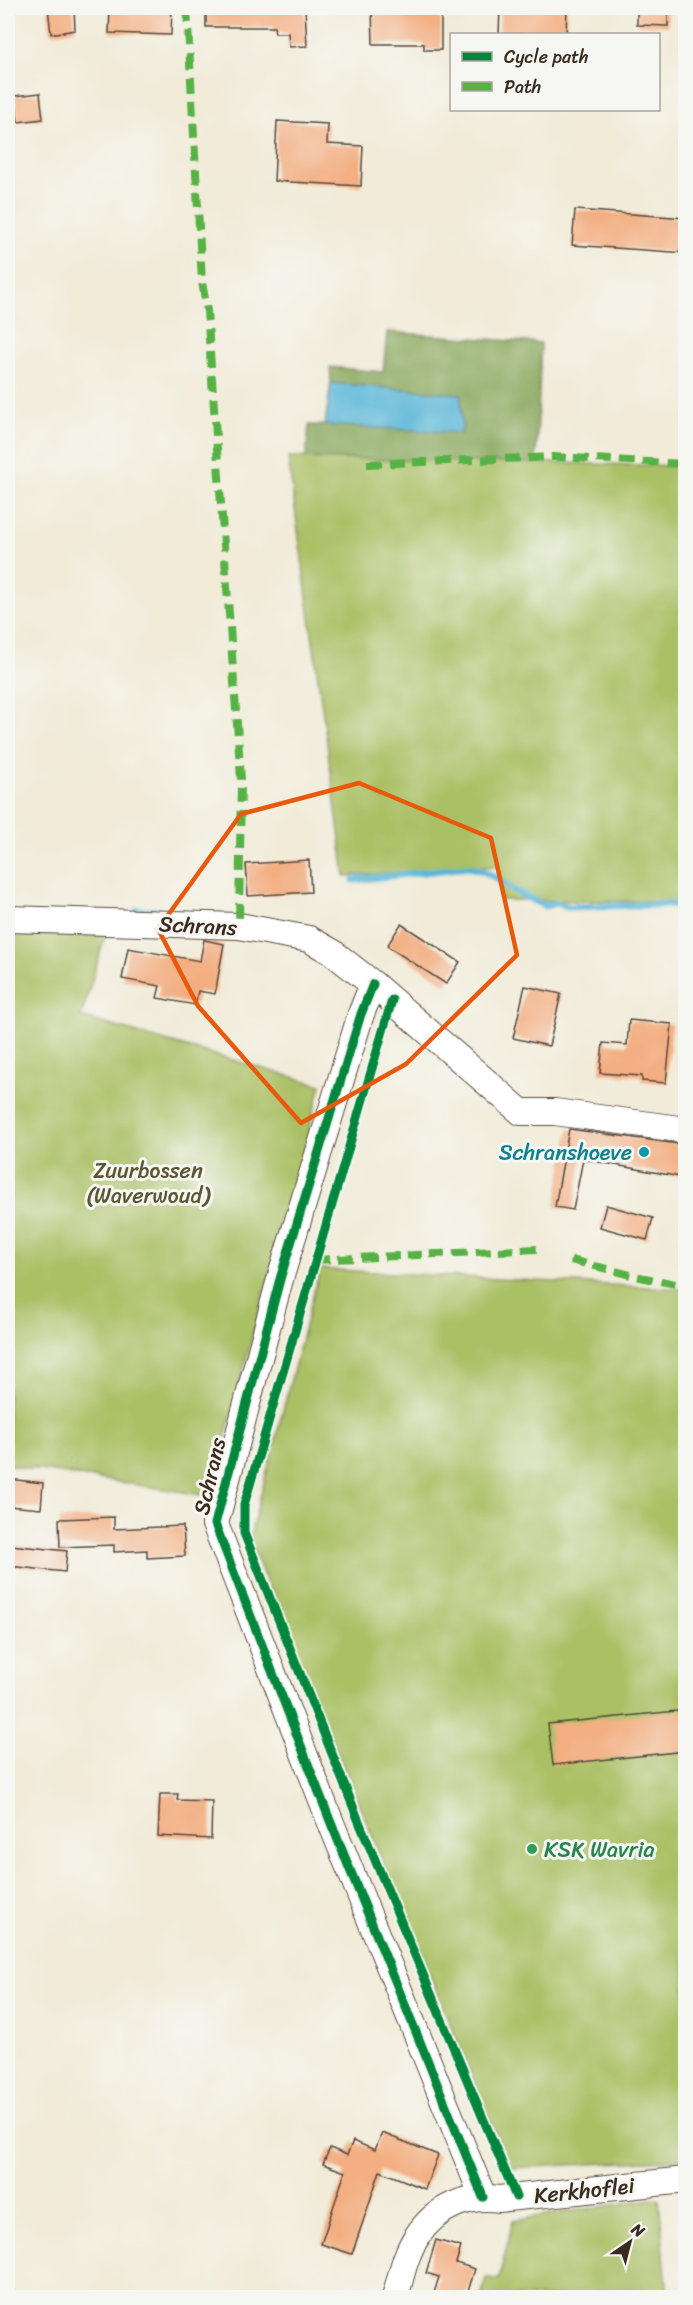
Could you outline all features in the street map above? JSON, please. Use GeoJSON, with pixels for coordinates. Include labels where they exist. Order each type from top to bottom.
{"type":"FeatureCollection","features":[{"type":"Feature","properties":{"kind":"street","name":"Schrans"},"geometry":{"type":"LineString","coordinates":[[8,919],[239,926],[282,932],[309,939],[332,952],[373,984],[521,1112],[555,1112],[686,1130]]}},
{"type":"Feature","properties":{"kind":"street","name":"Schrans"},"geometry":{"type":"LineString","coordinates":[[373,984],[361,1014],[280,1279],[215,1524],[325,1807],[483,2197]]}},
{"type":"Feature","properties":{"kind":"street","name":"Kerkhoflei"},"geometry":{"type":"LineString","coordinates":[[395,2298],[406,2259],[418,2235],[437,2215],[456,2203],[483,2197],[499,2199],[686,2180]]}},
{"type":"Feature","properties":{"kind":"highlighted area"},"geometry":{"type":"Polygon","coordinates":[[[359,783],[491,838],[517,955],[406,1064],[301,1123],[198,1006],[158,929],[241,814],[359,783]]]}},
{"type":"Feature","properties":{"kind":"green space"},"geometry":{"type":"Polygon","coordinates":[[[387,332],[541,343],[536,463],[306,458],[309,425],[325,425],[331,383],[330,367],[383,372],[387,332]]]}},
{"type":"Feature","properties":{"kind":"green space"},"geometry":{"type":"Polygon","coordinates":[[[288,457],[685,466],[685,902],[501,900],[498,866],[345,876],[288,457]]]}},
{"type":"Feature","properties":{"kind":"green space","name":"Zuurbossen (Waverwoud)"},"geometry":{"type":"Polygon","coordinates":[[[8,931],[106,933],[81,1017],[321,1085],[209,1496],[8,1465],[8,931]]]}},
{"type":"Feature","properties":{"kind":"green space","name":"KSK Wavria"},"geometry":{"type":"Polygon","coordinates":[[[320,1269],[683,1289],[686,1299],[685,2159],[510,2168],[249,1540],[320,1269]]]}},
{"type":"Feature","properties":{"kind":"green space"},"geometry":{"type":"Polygon","coordinates":[[[659,2198],[668,2297],[481,2297],[486,2278],[499,2279],[513,2220],[659,2198]]]}},
{"type":"Feature","properties":{"kind":"water"},"geometry":{"type":"Polygon","coordinates":[[[331,383],[461,394],[462,433],[325,425],[331,383]]]}},
{"type":"Feature","properties":{"kind":"building"},"geometry":{"type":"Polygon","coordinates":[[[48,8],[74,8],[75,30],[51,34],[48,8]]]}},
{"type":"Feature","properties":{"kind":"building"},"geometry":{"type":"Polygon","coordinates":[[[110,8],[172,8],[171,35],[109,33],[110,8]]]}},
{"type":"Feature","properties":{"kind":"building"},"geometry":{"type":"Polygon","coordinates":[[[206,8],[243,8],[243,10],[305,8],[307,46],[289,47],[288,33],[275,33],[274,27],[206,27],[206,8]]]}},
{"type":"Feature","properties":{"kind":"building"},"geometry":{"type":"Polygon","coordinates":[[[372,8],[441,8],[441,50],[424,50],[424,44],[373,44],[372,8]]]}},
{"type":"Feature","properties":{"kind":"building"},"geometry":{"type":"Polygon","coordinates":[[[500,8],[567,8],[566,33],[499,33],[500,8]]]}},
{"type":"Feature","properties":{"kind":"building"},"geometry":{"type":"Polygon","coordinates":[[[637,8],[668,8],[668,26],[637,25],[637,8]]]}},
{"type":"Feature","properties":{"kind":"building"},"geometry":{"type":"Polygon","coordinates":[[[40,93],[43,119],[18,122],[15,96],[40,93]]]}},
{"type":"Feature","properties":{"kind":"building"},"geometry":{"type":"Polygon","coordinates":[[[277,121],[328,124],[327,144],[363,146],[361,186],[274,181],[277,121]]]}},
{"type":"Feature","properties":{"kind":"building"},"geometry":{"type":"Polygon","coordinates":[[[575,210],[686,218],[686,253],[572,245],[575,210]]]}},
{"type":"Feature","properties":{"kind":"building"},"geometry":{"type":"Polygon","coordinates":[[[309,860],[311,892],[248,896],[246,864],[309,860]]]}},
{"type":"Feature","properties":{"kind":"building"},"geometry":{"type":"Polygon","coordinates":[[[401,924],[460,962],[446,984],[387,946],[401,924]]]}},
{"type":"Feature","properties":{"kind":"building"},"geometry":{"type":"Polygon","coordinates":[[[204,940],[224,944],[215,994],[198,991],[195,1005],[157,998],[160,986],[122,979],[128,948],[200,961],[204,940]]]}},
{"type":"Feature","properties":{"kind":"building"},"geometry":{"type":"Polygon","coordinates":[[[525,986],[561,994],[549,1046],[513,1038],[525,986]]]}},
{"type":"Feature","properties":{"kind":"building"},"geometry":{"type":"Polygon","coordinates":[[[629,1020],[672,1024],[666,1083],[642,1081],[642,1076],[600,1073],[603,1043],[627,1045],[629,1020]]]}},
{"type":"Feature","properties":{"kind":"building"},"geometry":{"type":"Polygon","coordinates":[[[569,1129],[686,1145],[686,1178],[583,1159],[573,1210],[555,1207],[569,1129]]]}},
{"type":"Feature","properties":{"kind":"building"},"geometry":{"type":"Polygon","coordinates":[[[606,1205],[653,1218],[647,1240],[600,1227],[606,1205]]]}},
{"type":"Feature","properties":{"kind":"building"},"geometry":{"type":"Polygon","coordinates":[[[8,1479],[43,1483],[41,1509],[8,1506],[8,1479]]]}},
{"type":"Feature","properties":{"kind":"building"},"geometry":{"type":"Polygon","coordinates":[[[114,1517],[114,1529],[183,1526],[185,1556],[147,1558],[147,1550],[114,1552],[114,1545],[60,1547],[59,1519],[114,1517]]]}},
{"type":"Feature","properties":{"kind":"building"},"geometry":{"type":"Polygon","coordinates":[[[10,1545],[67,1551],[65,1572],[8,1566],[10,1545]]]}},
{"type":"Feature","properties":{"kind":"building"},"geometry":{"type":"Polygon","coordinates":[[[686,1710],[686,1751],[553,1765],[548,1724],[686,1710]]]}},
{"type":"Feature","properties":{"kind":"building"},"geometry":{"type":"Polygon","coordinates":[[[160,1794],[178,1794],[177,1800],[212,1801],[211,1839],[158,1836],[160,1794]]]}},
{"type":"Feature","properties":{"kind":"building"},"geometry":{"type":"Polygon","coordinates":[[[382,2133],[438,2155],[425,2189],[380,2171],[352,2254],[321,2244],[345,2172],[323,2164],[330,2148],[347,2155],[353,2141],[375,2150],[382,2133]]]}},
{"type":"Feature","properties":{"kind":"building"},"geometry":{"type":"Polygon","coordinates":[[[436,2240],[461,2247],[456,2263],[475,2269],[466,2298],[448,2298],[434,2293],[439,2277],[426,2273],[436,2240]]]}},
{"type":"Feature","properties":{"kind":"waterway"},"geometry":{"type":"LineString","coordinates":[[354,880],[467,867],[485,872],[514,891],[545,906],[556,903],[570,907],[686,904]]}},
{"type":"Feature","properties":{"kind":"waterway"},"geometry":{"type":"LineString","coordinates":[[137,910],[171,912]]}},
{"type":"Feature","properties":{"kind":"marked path"},"geometry":{"type":"LineString","coordinates":[[187,8],[202,282],[207,311],[241,779],[239,926]]}},
{"type":"Feature","properties":{"kind":"marked path"},"geometry":{"type":"LineString","coordinates":[[367,464],[553,457],[686,464]]}},
{"type":"Feature","properties":{"kind":"marked path"},"geometry":{"type":"LineString","coordinates":[[315,1260],[539,1249]]}},
{"type":"Feature","properties":{"kind":"marked path"},"geometry":{"type":"LineString","coordinates":[[571,1260],[686,1286]]}},
{"type":"Feature","properties":{"kind":"cycle path"},"geometry":{"type":"LineString","coordinates":[[373,984],[361,1014],[280,1279],[215,1524],[329,1818],[483,2197]]}},
{"type":"Feature","properties":{"kind":"cycle path"},"geometry":{"type":"LineString","coordinates":[[392,1000],[244,1505],[244,1533],[360,1824],[516,2197]]}},
{"type":"Feature","properties":{"kind":"place","name":"Schranshoeve"},"geometry":{"type":"Point","coordinates":[644,1152]}},
{"type":"Feature","properties":{"kind":"place","name":"KSK Wavria"},"geometry":{"type":"Point","coordinates":[532,1849]}}]}
